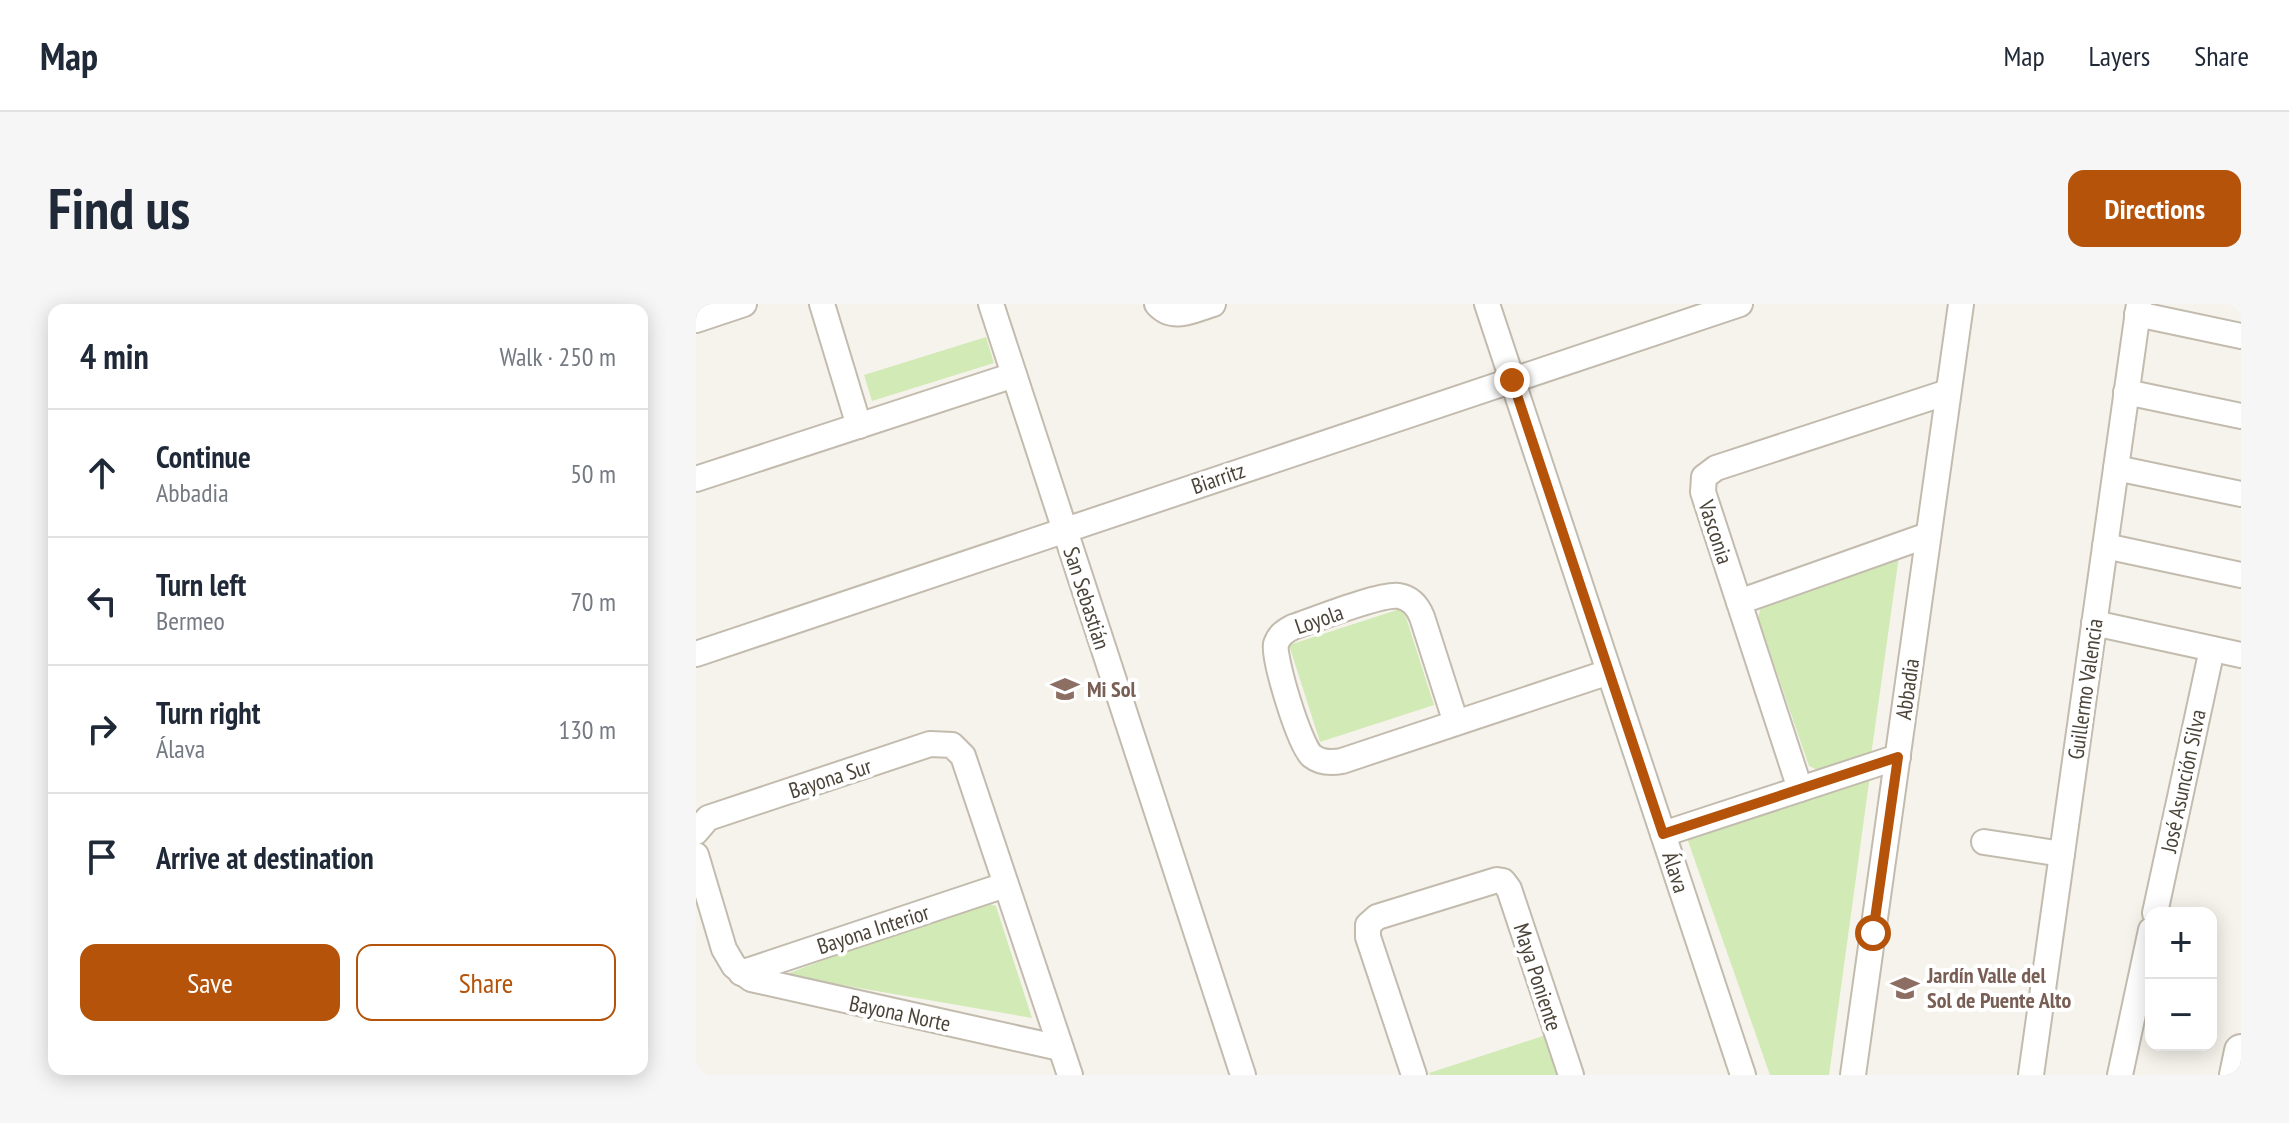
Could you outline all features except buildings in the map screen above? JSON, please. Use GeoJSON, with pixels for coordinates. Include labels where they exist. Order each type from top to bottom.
{"type":"FeatureCollection","features":[{"type":"Feature","properties":{"kind":"street"},"geometry":{"type":"LineString","coordinates":[[696,320],[744,304]]}},
{"type":"Feature","properties":{"kind":"street"},"geometry":{"type":"LineString","coordinates":[[822,304],[859,426]]}},
{"type":"Feature","properties":{"kind":"street","name":"San Sebastián"},"geometry":{"type":"LineString","coordinates":[[991,304],[1243,1075]]}},
{"type":"Feature","properties":{"kind":"street"},"geometry":{"type":"LineString","coordinates":[[1161,308],[1178,315],[1213,304]]}},
{"type":"Feature","properties":{"kind":"street","name":"Álava"},"geometry":{"type":"LineString","coordinates":[[1487,304],[1743,1075]]}},
{"type":"Feature","properties":{"kind":"street","name":"Biarritz"},"geometry":{"type":"LineString","coordinates":[[696,654],[1740,304]]}},
{"type":"Feature","properties":{"kind":"street","name":"Abbadia"},"geometry":{"type":"LineString","coordinates":[[1853,1075],[1961,304]]}},
{"type":"Feature","properties":{"kind":"street"},"geometry":{"type":"LineString","coordinates":[[2138,309],[2241,336]]}},
{"type":"Feature","properties":{"kind":"street","name":"Guillermo Valencia"},"geometry":{"type":"LineString","coordinates":[[2031,1075],[2138,309]]}},
{"type":"Feature","properties":{"kind":"street"},"geometry":{"type":"LineString","coordinates":[[696,479],[1014,375]]}},
{"type":"Feature","properties":{"kind":"street","name":"Vasconia"},"geometry":{"type":"LineString","coordinates":[[1800,789],[1703,492],[1704,477],[1709,471],[1948,392]]}},
{"type":"Feature","properties":{"kind":"street"},"geometry":{"type":"LineString","coordinates":[[2126,392],[2241,416]]}},
{"type":"Feature","properties":{"kind":"street"},"geometry":{"type":"LineString","coordinates":[[2116,468],[2241,494]]}},
{"type":"Feature","properties":{"kind":"street"},"geometry":{"type":"LineString","coordinates":[[1739,602],[1928,535]]}},
{"type":"Feature","properties":{"kind":"street"},"geometry":{"type":"LineString","coordinates":[[2105,546],[2241,575]]}},
{"type":"Feature","properties":{"kind":"street","name":"Loyola"},"geometry":{"type":"LineString","coordinates":[[1456,723],[1422,617],[1408,599],[1390,596],[1376,600],[1293,627],[1277,641],[1276,656],[1301,742],[1318,759],[1342,761],[1456,723],[1609,672]]}},
{"type":"Feature","properties":{"kind":"street"},"geometry":{"type":"LineString","coordinates":[[2094,623],[2241,655]]}},
{"type":"Feature","properties":{"kind":"street","name":"José Asunción Silva"},"geometry":{"type":"LineString","coordinates":[[2156,907],[2212,649]]}},
{"type":"Feature","properties":{"kind":"street","name":"Bayona Sur"},"geometry":{"type":"LineString","coordinates":[[697,830],[708,818],[930,744],[952,745],[963,756],[1005,885]]}},
{"type":"Feature","properties":{"kind":"street"},"geometry":{"type":"LineString","coordinates":[[1663,834],[1898,757]]}},
{"type":"Feature","properties":{"kind":"street"},"geometry":{"type":"LineString","coordinates":[[1984,842],[2062,854]]}},
{"type":"Feature","properties":{"kind":"street"},"geometry":{"type":"LineString","coordinates":[[696,855],[724,949],[741,973]]}},
{"type":"Feature","properties":{"kind":"street","name":"Maya Poniente"},"geometry":{"type":"LineString","coordinates":[[1414,1075],[1368,937],[1368,925],[1377,917],[1491,881],[1503,881],[1509,889],[1571,1075]]}},
{"type":"Feature","properties":{"kind":"street"},"geometry":{"type":"LineString","coordinates":[[1005,885],[1070,1075]]}},
{"type":"Feature","properties":{"kind":"street","name":"Bayona Interior"},"geometry":{"type":"LineString","coordinates":[[741,973],[1005,885]]}},
{"type":"Feature","properties":{"kind":"street"},"geometry":{"type":"LineString","coordinates":[[2120,1075],[2145,958]]}},
{"type":"Feature","properties":{"kind":"street","name":"Bayona Norte"},"geometry":{"type":"LineString","coordinates":[[741,973],[761,982],[1060,1048]]}},
{"type":"Feature","properties":{"kind":"street"},"geometry":{"type":"LineString","coordinates":[[2236,1075],[2241,1051]]}},
{"type":"Feature","properties":{"kind":"green space"},"geometry":{"type":"Polygon","coordinates":[[[986,337],[994,363],[872,401],[864,375],[986,337]]]}},
{"type":"Feature","properties":{"kind":"green space"},"geometry":{"type":"Polygon","coordinates":[[[1899,556],[1871,756],[1824,773],[1809,766],[1758,618],[1762,603],[1899,556]]]}},
{"type":"Feature","properties":{"kind":"green space"},"geometry":{"type":"Polygon","coordinates":[[[1403,608],[1434,705],[1320,742],[1289,645],[1403,608]]]}},
{"type":"Feature","properties":{"kind":"green space"},"geometry":{"type":"Polygon","coordinates":[[[1870,775],[1829,1075],[1770,1075],[1687,838],[1870,775]]]}},
{"type":"Feature","properties":{"kind":"green space"},"geometry":{"type":"Polygon","coordinates":[[[982,901],[996,906],[1032,1018],[784,975],[982,901]]]}},
{"type":"Feature","properties":{"kind":"green space"},"geometry":{"type":"Polygon","coordinates":[[[1546,1035],[1559,1075],[1429,1073],[1546,1035]]]}},
{"type":"Feature","properties":{"kind":"place","name":"Mi Sol"},"geometry":{"type":"Point","coordinates":[1065,689]}},
{"type":"Feature","properties":{"kind":"place","name":"Jardín Valle del Sol de Puente Alto"},"geometry":{"type":"Point","coordinates":[1905,988]}},
{"type":"Feature","properties":{"kind":"route"},"geometry":{"type":"LineString","coordinates":[[1512,380],[1663,834],[1898,757],[1873,933]]}}]}
